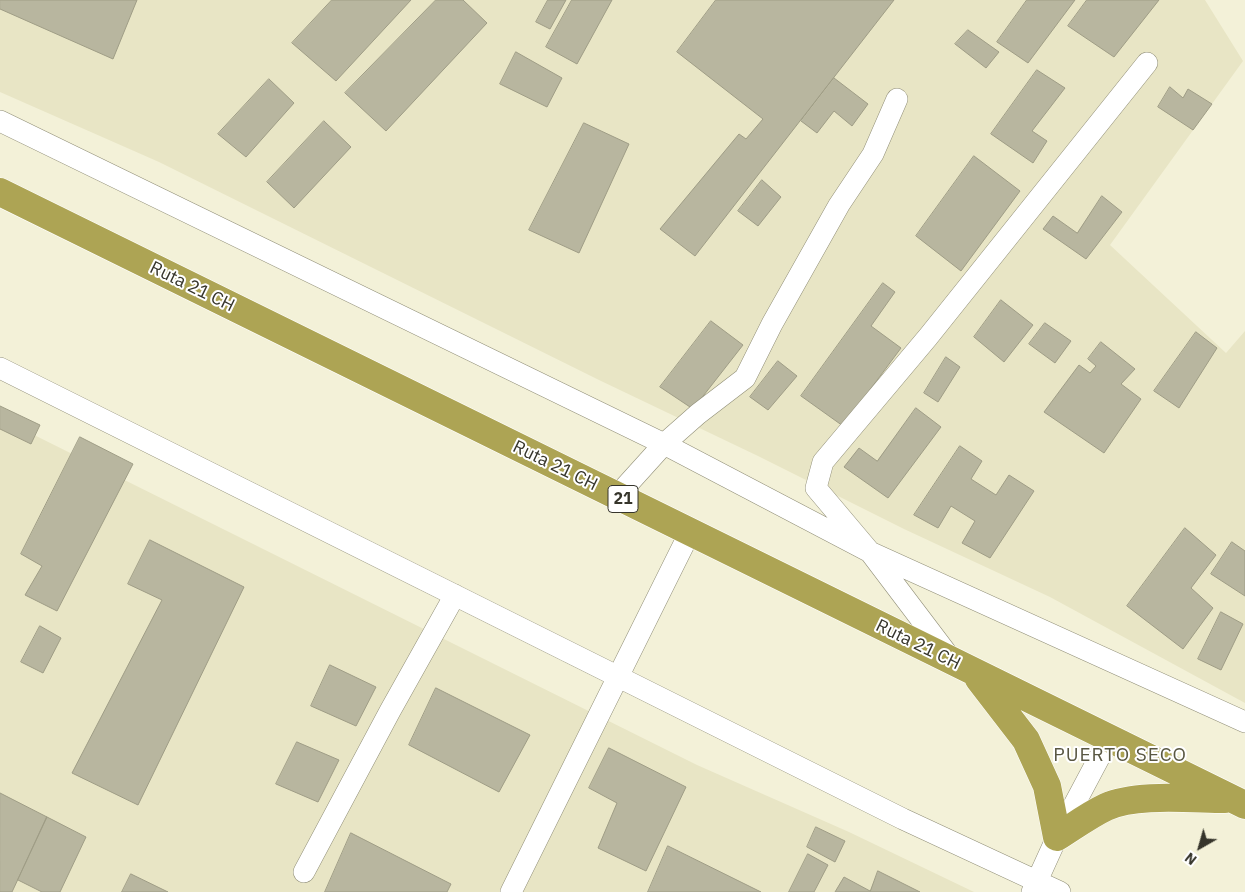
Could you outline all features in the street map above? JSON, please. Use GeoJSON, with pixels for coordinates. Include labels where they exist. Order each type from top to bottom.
{"type":"FeatureCollection","features":[{"type":"Feature","properties":{"kind":"highway","name":"Ruta 21 CH"},"geometry":{"type":"LineString","coordinates":[[0,192],[1238,802]]}},
{"type":"Feature","properties":{"kind":"highway"},"geometry":{"type":"LineString","coordinates":[[964,667],[1026,740],[1047,786],[1057,836],[1108,806],[1131,800],[1146,798],[1238,802]]}},
{"type":"Feature","properties":{"kind":"street"},"geometry":{"type":"LineString","coordinates":[[964,667],[816,488],[823,462],[928,337],[1147,63]]}},
{"type":"Feature","properties":{"kind":"street"},"geometry":{"type":"LineString","coordinates":[[617,496],[664,444],[698,414],[745,378],[772,324],[839,205],[873,154],[897,99]]}},
{"type":"Feature","properties":{"kind":"street"},"geometry":{"type":"LineString","coordinates":[[0,121],[664,444],[870,552],[1245,722]]}},
{"type":"Feature","properties":{"kind":"street"},"geometry":{"type":"LineString","coordinates":[[0,368],[1034,886],[1060,892]]}},
{"type":"Feature","properties":{"kind":"street"},"geometry":{"type":"LineString","coordinates":[[511,892],[690,532]]}},
{"type":"Feature","properties":{"kind":"street"},"geometry":{"type":"LineString","coordinates":[[304,872],[455,595]]}},
{"type":"Feature","properties":{"kind":"street"},"geometry":{"type":"LineString","coordinates":[[1034,886],[1057,836],[1109,739]]}},
{"type":"Feature","properties":{"kind":"shaded area"},"geometry":{"type":"Polygon","coordinates":[[[0,0],[1205,0],[1243,61],[1110,245],[1226,353],[1245,331],[1245,703],[1050,597],[904,529],[159,162],[0,92],[0,0]]]}},
{"type":"Feature","properties":{"kind":"shaded area"},"geometry":{"type":"Polygon","coordinates":[[[0,418],[697,765],[849,832],[974,892],[0,892],[0,418]]]}},
{"type":"Feature","properties":{"kind":"building"},"geometry":{"type":"Polygon","coordinates":[[[0,0],[137,0],[113,59],[0,9],[0,0]]]}},
{"type":"Feature","properties":{"kind":"building"},"geometry":{"type":"Polygon","coordinates":[[[332,0],[411,0],[336,81],[292,43],[332,0]]]}},
{"type":"Feature","properties":{"kind":"building"},"geometry":{"type":"Polygon","coordinates":[[[436,0],[463,0],[487,23],[386,131],[345,93],[436,0]]]}},
{"type":"Feature","properties":{"kind":"building"},"geometry":{"type":"Polygon","coordinates":[[[548,0],[566,0],[550,29],[536,22],[548,0]]]}},
{"type":"Feature","properties":{"kind":"building"},"geometry":{"type":"Polygon","coordinates":[[[572,0],[612,0],[577,64],[546,47],[572,0]]]}},
{"type":"Feature","properties":{"kind":"building"},"geometry":{"type":"Polygon","coordinates":[[[716,0],[894,0],[695,256],[660,229],[739,134],[746,139],[763,119],[677,52],[716,0]]]}},
{"type":"Feature","properties":{"kind":"building"},"geometry":{"type":"Polygon","coordinates":[[[1027,0],[1075,0],[1028,63],[997,42],[1027,0]]]}},
{"type":"Feature","properties":{"kind":"building"},"geometry":{"type":"Polygon","coordinates":[[[1087,0],[1159,0],[1114,57],[1068,26],[1087,0]]]}},
{"type":"Feature","properties":{"kind":"building"},"geometry":{"type":"Polygon","coordinates":[[[968,30],[999,52],[986,68],[955,44],[968,30]]]}},
{"type":"Feature","properties":{"kind":"building"},"geometry":{"type":"Polygon","coordinates":[[[516,52],[562,78],[547,107],[500,84],[516,52]]]}},
{"type":"Feature","properties":{"kind":"building"},"geometry":{"type":"Polygon","coordinates":[[[1037,70],[1065,88],[1032,131],[1047,141],[1033,163],[991,134],[1037,70]]]}},
{"type":"Feature","properties":{"kind":"building"},"geometry":{"type":"Polygon","coordinates":[[[834,78],[868,104],[852,126],[834,111],[817,133],[801,121],[834,78]]]}},
{"type":"Feature","properties":{"kind":"building"},"geometry":{"type":"Polygon","coordinates":[[[269,79],[294,103],[246,157],[218,134],[269,79]]]}},
{"type":"Feature","properties":{"kind":"building"},"geometry":{"type":"Polygon","coordinates":[[[1170,87],[1183,98],[1188,89],[1212,104],[1193,130],[1158,107],[1170,87]]]}},
{"type":"Feature","properties":{"kind":"building"},"geometry":{"type":"Polygon","coordinates":[[[324,121],[351,147],[294,208],[267,182],[324,121]]]}},
{"type":"Feature","properties":{"kind":"building"},"geometry":{"type":"Polygon","coordinates":[[[584,123],[629,144],[579,253],[529,230],[584,123]]]}},
{"type":"Feature","properties":{"kind":"building"},"geometry":{"type":"Polygon","coordinates":[[[974,156],[1020,191],[961,271],[916,236],[974,156]]]}},
{"type":"Feature","properties":{"kind":"building"},"geometry":{"type":"Polygon","coordinates":[[[762,180],[781,197],[758,226],[738,211],[762,180]]]}},
{"type":"Feature","properties":{"kind":"building"},"geometry":{"type":"Polygon","coordinates":[[[1102,196],[1122,212],[1086,259],[1043,229],[1053,216],[1077,233],[1102,196]]]}},
{"type":"Feature","properties":{"kind":"building"},"geometry":{"type":"Polygon","coordinates":[[[883,283],[895,292],[871,326],[901,348],[843,426],[801,396],[883,283]]]}},
{"type":"Feature","properties":{"kind":"building"},"geometry":{"type":"Polygon","coordinates":[[[1001,300],[1033,325],[1004,362],[974,337],[1001,300]]]}},
{"type":"Feature","properties":{"kind":"building"},"geometry":{"type":"Polygon","coordinates":[[[711,321],[743,345],[693,409],[660,387],[711,321]]]}},
{"type":"Feature","properties":{"kind":"building"},"geometry":{"type":"Polygon","coordinates":[[[1045,323],[1071,341],[1055,363],[1029,344],[1045,323]]]}},
{"type":"Feature","properties":{"kind":"building"},"geometry":{"type":"Polygon","coordinates":[[[1196,332],[1217,348],[1179,408],[1154,391],[1196,332]]]}},
{"type":"Feature","properties":{"kind":"building"},"geometry":{"type":"Polygon","coordinates":[[[1101,342],[1135,369],[1121,384],[1141,399],[1104,453],[1044,412],[1079,365],[1090,373],[1096,366],[1088,359],[1101,342]]]}},
{"type":"Feature","properties":{"kind":"building"},"geometry":{"type":"Polygon","coordinates":[[[946,357],[960,367],[938,402],[924,393],[946,357]]]}},
{"type":"Feature","properties":{"kind":"building"},"geometry":{"type":"Polygon","coordinates":[[[778,361],[797,376],[768,410],[750,397],[778,361]]]}},
{"type":"Feature","properties":{"kind":"building"},"geometry":{"type":"Polygon","coordinates":[[[0,406],[40,425],[31,444],[0,429],[0,406]]]}},
{"type":"Feature","properties":{"kind":"building"},"geometry":{"type":"Polygon","coordinates":[[[916,408],[941,427],[888,498],[844,467],[859,448],[877,461],[916,408]]]}},
{"type":"Feature","properties":{"kind":"building"},"geometry":{"type":"Polygon","coordinates":[[[80,437],[133,464],[57,611],[25,595],[42,566],[21,554],[80,437]]]}},
{"type":"Feature","properties":{"kind":"building"},"geometry":{"type":"Polygon","coordinates":[[[960,446],[982,461],[971,479],[996,495],[1009,475],[1034,491],[990,558],[962,543],[975,521],[951,506],[938,528],[914,515],[960,446]]]}},
{"type":"Feature","properties":{"kind":"building"},"geometry":{"type":"Polygon","coordinates":[[[1185,528],[1216,555],[1191,588],[1213,608],[1183,649],[1127,606],[1185,528]]]}},
{"type":"Feature","properties":{"kind":"building"},"geometry":{"type":"Polygon","coordinates":[[[150,540],[244,587],[138,805],[72,773],[162,600],[128,584],[150,540]]]}},
{"type":"Feature","properties":{"kind":"building"},"geometry":{"type":"Polygon","coordinates":[[[1232,542],[1245,551],[1245,596],[1211,574],[1232,542]]]}},
{"type":"Feature","properties":{"kind":"building"},"geometry":{"type":"Polygon","coordinates":[[[1221,612],[1243,624],[1221,670],[1198,659],[1221,612]]]}},
{"type":"Feature","properties":{"kind":"building"},"geometry":{"type":"Polygon","coordinates":[[[40,626],[61,638],[43,673],[21,662],[40,626]]]}},
{"type":"Feature","properties":{"kind":"building"},"geometry":{"type":"Polygon","coordinates":[[[330,665],[376,687],[356,726],[311,706],[330,665]]]}},
{"type":"Feature","properties":{"kind":"building"},"geometry":{"type":"Polygon","coordinates":[[[436,688],[530,735],[499,792],[409,745],[436,688]]]}},
{"type":"Feature","properties":{"kind":"building"},"geometry":{"type":"Polygon","coordinates":[[[297,742],[339,760],[318,802],[276,784],[297,742]]]}},
{"type":"Feature","properties":{"kind":"building"},"geometry":{"type":"Polygon","coordinates":[[[609,748],[686,787],[646,871],[598,848],[617,803],[589,788],[609,748]]]}},
{"type":"Feature","properties":{"kind":"building"},"geometry":{"type":"Polygon","coordinates":[[[0,793],[47,817],[12,892],[0,892],[0,793]]]}},
{"type":"Feature","properties":{"kind":"building"},"geometry":{"type":"Polygon","coordinates":[[[47,817],[86,837],[60,892],[42,892],[18,880],[47,817]]]}},
{"type":"Feature","properties":{"kind":"building"},"geometry":{"type":"Polygon","coordinates":[[[816,827],[845,841],[835,862],[807,847],[816,827]]]}},
{"type":"Feature","properties":{"kind":"building"},"geometry":{"type":"Polygon","coordinates":[[[351,833],[451,884],[447,892],[325,892],[351,833]]]}},
{"type":"Feature","properties":{"kind":"building"},"geometry":{"type":"Polygon","coordinates":[[[668,846],[761,892],[648,892],[668,846]]]}},
{"type":"Feature","properties":{"kind":"building"},"geometry":{"type":"Polygon","coordinates":[[[808,854],[828,865],[814,892],[789,892],[808,854]]]}},
{"type":"Feature","properties":{"kind":"building"},"geometry":{"type":"Polygon","coordinates":[[[878,871],[920,892],[835,892],[844,877],[870,891],[878,871]]]}},
{"type":"Feature","properties":{"kind":"building"},"geometry":{"type":"Polygon","coordinates":[[[131,874],[168,892],[122,892],[131,874]]]}},
{"type":"Feature","properties":{"kind":"district","name":"PUERTO SECO"},"geometry":{"type":"Point","coordinates":[1120,756]}}]}
